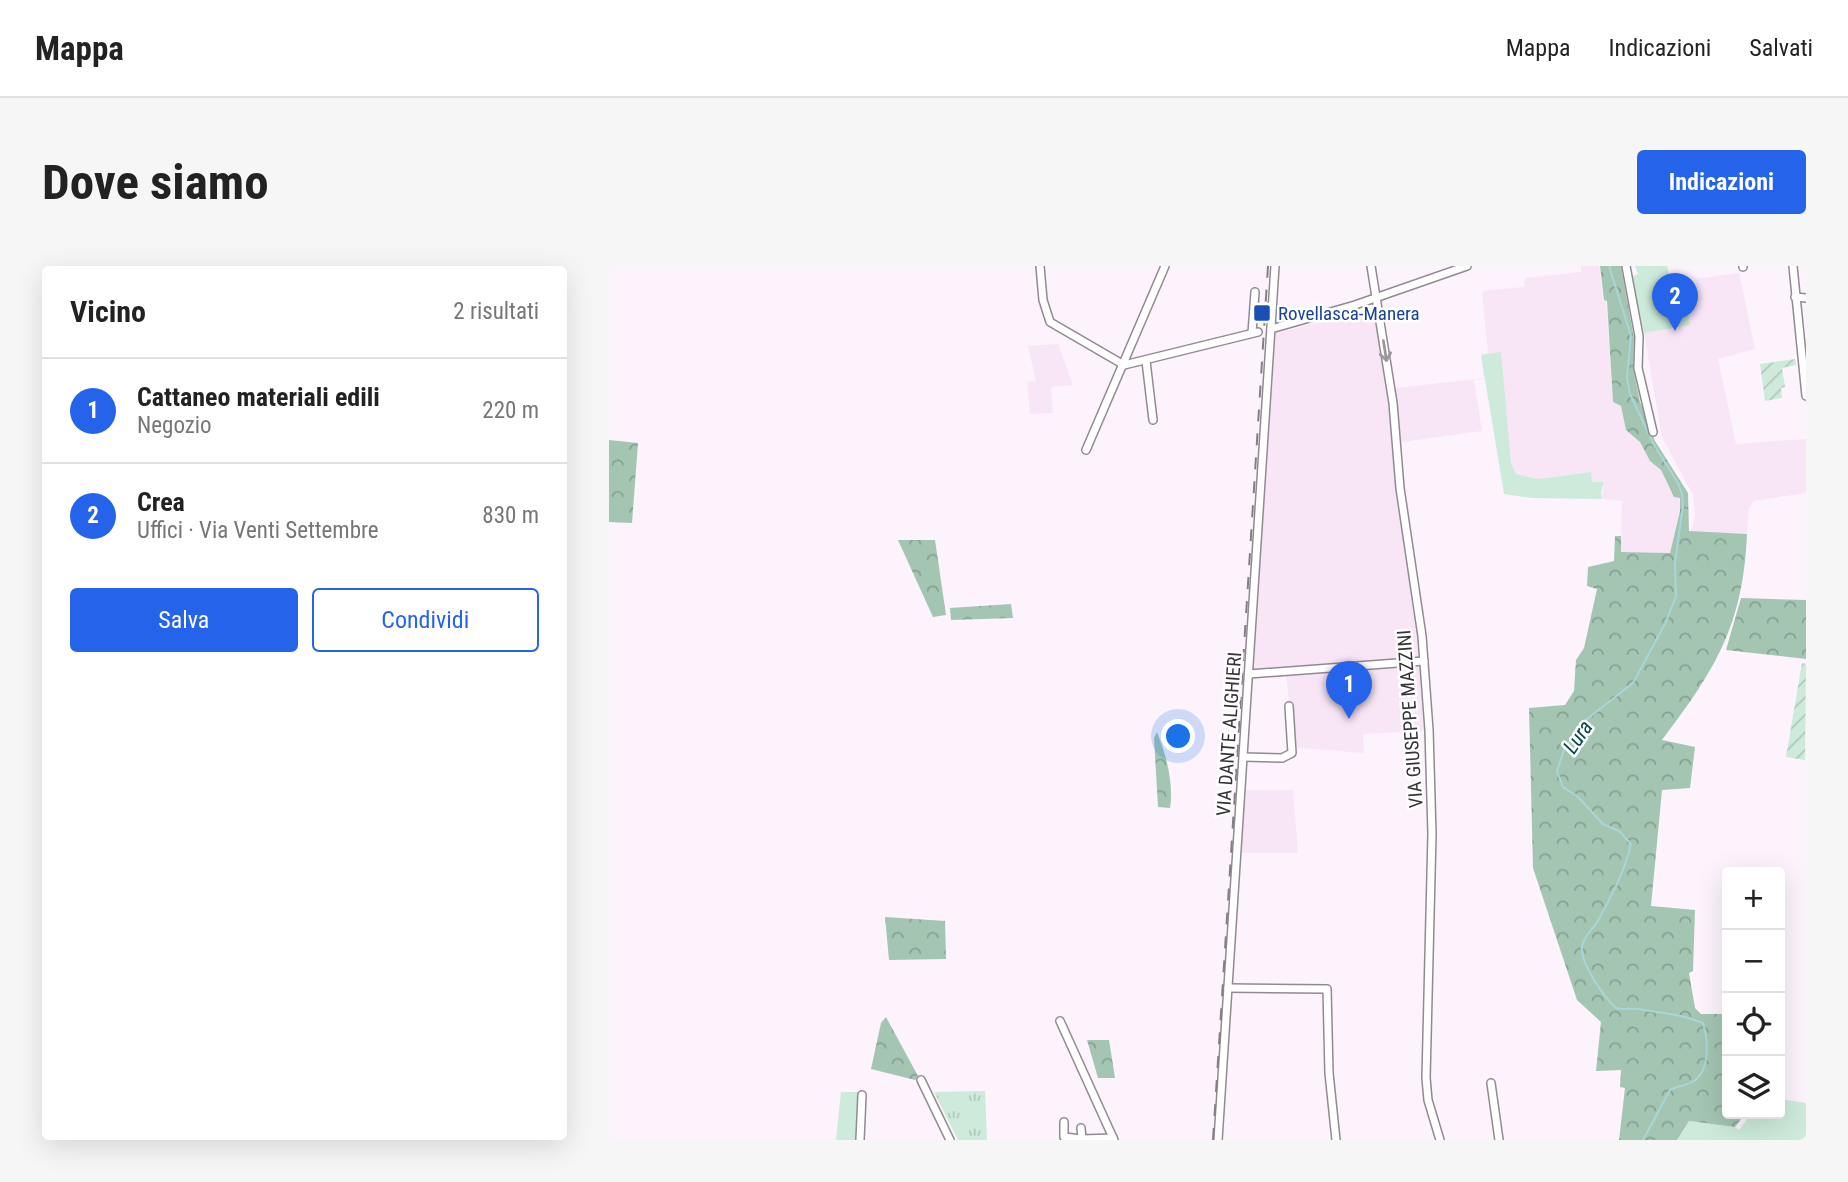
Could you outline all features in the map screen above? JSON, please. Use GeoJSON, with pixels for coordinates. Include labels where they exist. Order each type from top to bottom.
{"type":"FeatureCollection","features":[{"type":"Feature","properties":{"kind":"street"},"geometry":{"type":"LineString","coordinates":[[1040,266],[1043,300],[1050,322],[1124,365],[1255,333],[1255,292]]}},
{"type":"Feature","properties":{"kind":"street"},"geometry":{"type":"LineString","coordinates":[[1086,450],[1165,266]]}},
{"type":"Feature","properties":{"kind":"street","name":"VIA DANTE ALIGHIERI"},"geometry":{"type":"LineString","coordinates":[[1218,1140],[1275,266]]}},
{"type":"Feature","properties":{"kind":"street","name":"VIA GIUSEPPE MAZZINI"},"geometry":{"type":"LineString","coordinates":[[1371,266],[1393,403],[1399,488],[1411,554],[1424,661],[1432,821],[1426,1078],[1428,1100],[1440,1140]]}},
{"type":"Feature","properties":{"kind":"street"},"geometry":{"type":"LineString","coordinates":[[1433,266],[1434,277]]}},
{"type":"Feature","properties":{"kind":"street"},"geometry":{"type":"LineString","coordinates":[[1271,329],[1376,298],[1467,266]]}},
{"type":"Feature","properties":{"kind":"street"},"geometry":{"type":"LineString","coordinates":[[1626,266],[1639,336],[1638,368],[1653,432]]}},
{"type":"Feature","properties":{"kind":"street"},"geometry":{"type":"LineString","coordinates":[[1793,266],[1806,396]]}},
{"type":"Feature","properties":{"kind":"street"},"geometry":{"type":"LineString","coordinates":[[1795,297],[1806,298]]}},
{"type":"Feature","properties":{"kind":"street"},"geometry":{"type":"LineString","coordinates":[[1146,361],[1153,420]]}},
{"type":"Feature","properties":{"kind":"street"},"geometry":{"type":"LineString","coordinates":[[1249,674],[1424,661]]}},
{"type":"Feature","properties":{"kind":"street"},"geometry":{"type":"LineString","coordinates":[[1244,757],[1282,758],[1292,753],[1289,706]]}},
{"type":"Feature","properties":{"kind":"street"},"geometry":{"type":"LineString","coordinates":[[1228,988],[1327,989],[1329,1073],[1336,1140]]}},
{"type":"Feature","properties":{"kind":"street"},"geometry":{"type":"LineString","coordinates":[[1060,1021],[1114,1139],[1065,1138],[1064,1122]]}},
{"type":"Feature","properties":{"kind":"street"},"geometry":{"type":"LineString","coordinates":[[921,1080],[950,1140]]}},
{"type":"Feature","properties":{"kind":"street"},"geometry":{"type":"LineString","coordinates":[[1491,1083],[1499,1140]]}},
{"type":"Feature","properties":{"kind":"street"},"geometry":{"type":"LineString","coordinates":[[860,1140],[862,1095]]}},
{"type":"Feature","properties":{"kind":"street"},"geometry":{"type":"LineString","coordinates":[[1081,1128],[1082,1139]]}},
{"type":"Feature","properties":{"kind":"shaded area"},"geometry":{"type":"Polygon","coordinates":[[[1581,266],[1599,266],[1603,300],[1606,301],[1613,402],[1621,406],[1626,430],[1640,442],[1650,461],[1661,470],[1674,497],[1680,498],[1680,511],[1670,553],[1621,552],[1622,501],[1602,499],[1604,482],[1592,482],[1590,472],[1538,479],[1516,474],[1511,463],[1502,377],[1474,380],[1482,431],[1395,443],[1415,621],[1424,666],[1428,731],[1363,734],[1364,753],[1290,747],[1285,703],[1289,703],[1286,674],[1250,675],[1270,335],[1372,308],[1388,389],[1484,378],[1481,354],[1488,353],[1482,291],[1524,287],[1525,278],[1581,272],[1581,266]]]}},
{"type":"Feature","properties":{"kind":"shaded area"},"geometry":{"type":"Polygon","coordinates":[[[1739,273],[1755,349],[1718,359],[1736,444],[1806,439],[1806,493],[1754,501],[1749,508],[1747,534],[1691,532],[1695,515],[1693,495],[1662,437],[1644,333],[1690,325],[1686,299],[1699,296],[1695,279],[1739,273]]]}},
{"type":"Feature","properties":{"kind":"shaded area"},"geometry":{"type":"Polygon","coordinates":[[[1058,344],[1073,385],[1051,387],[1053,413],[1030,414],[1027,382],[1036,381],[1028,346],[1058,344]]]}},
{"type":"Feature","properties":{"kind":"shaded area"},"geometry":{"type":"Polygon","coordinates":[[[1242,790],[1293,790],[1298,853],[1238,853],[1242,790]]]}},
{"type":"Feature","properties":{"kind":"green space"},"geometry":{"type":"Polygon","coordinates":[[[1600,266],[1621,266],[1634,338],[1633,368],[1640,402],[1655,441],[1688,493],[1689,531],[1747,534],[1740,595],[1723,645],[1712,668],[1662,740],[1695,747],[1690,788],[1662,790],[1651,906],[1695,910],[1693,971],[1689,973],[1695,1008],[1701,1014],[1722,1014],[1722,1119],[1741,1119],[1735,1127],[1689,1121],[1677,1140],[1619,1140],[1625,1088],[1620,1087],[1621,1070],[1596,1071],[1601,1022],[1577,1000],[1533,868],[1529,708],[1565,705],[1574,691],[1576,660],[1584,648],[1597,589],[1587,586],[1588,567],[1614,561],[1615,536],[1621,536],[1621,552],[1670,553],[1680,511],[1680,498],[1674,497],[1661,470],[1650,461],[1640,442],[1626,430],[1621,406],[1613,402],[1607,301],[1604,300],[1600,266]]]}},
{"type":"Feature","properties":{"kind":"green space"},"geometry":{"type":"Polygon","coordinates":[[[1635,266],[1667,266],[1671,281],[1676,280],[1680,299],[1686,299],[1690,325],[1644,333],[1632,277],[1638,274],[1635,266]]]}},
{"type":"Feature","properties":{"kind":"green space"},"geometry":{"type":"Polygon","coordinates":[[[1501,352],[1511,463],[1516,474],[1538,479],[1591,472],[1592,482],[1604,482],[1602,499],[1532,498],[1504,494],[1481,355],[1501,352]]]}},
{"type":"Feature","properties":{"kind":"green space"},"geometry":{"type":"Polygon","coordinates":[[[1795,359],[1796,365],[1782,368],[1785,387],[1781,388],[1782,398],[1765,401],[1760,364],[1795,359]]]}},
{"type":"Feature","properties":{"kind":"green space"},"geometry":{"type":"Polygon","coordinates":[[[609,440],[638,443],[632,523],[609,522],[609,440]]]}},
{"type":"Feature","properties":{"kind":"green space"},"geometry":{"type":"Polygon","coordinates":[[[898,540],[935,540],[946,615],[933,617],[898,540]]]}},
{"type":"Feature","properties":{"kind":"green space"},"geometry":{"type":"Polygon","coordinates":[[[1741,598],[1806,600],[1806,659],[1726,650],[1741,598]]]}},
{"type":"Feature","properties":{"kind":"green space"},"geometry":{"type":"Polygon","coordinates":[[[1011,604],[1013,618],[951,620],[950,608],[1011,604]]]}},
{"type":"Feature","properties":{"kind":"green space"},"geometry":{"type":"Polygon","coordinates":[[[1802,663],[1806,664],[1805,760],[1786,757],[1802,663]]]}},
{"type":"Feature","properties":{"kind":"green space"},"geometry":{"type":"Polygon","coordinates":[[[1157,732],[1168,769],[1170,808],[1158,807],[1154,738],[1157,732]]]}},
{"type":"Feature","properties":{"kind":"green space"},"geometry":{"type":"Polygon","coordinates":[[[885,917],[945,921],[946,959],[889,960],[885,917]]]}},
{"type":"Feature","properties":{"kind":"green space"},"geometry":{"type":"Polygon","coordinates":[[[886,1017],[918,1076],[915,1080],[871,1069],[881,1023],[886,1017]]]}},
{"type":"Feature","properties":{"kind":"green space"},"geometry":{"type":"Polygon","coordinates":[[[1087,1040],[1109,1040],[1115,1078],[1098,1078],[1087,1040]]]}},
{"type":"Feature","properties":{"kind":"green space"},"geometry":{"type":"Polygon","coordinates":[[[985,1091],[987,1140],[958,1140],[934,1092],[985,1091]]]}},
{"type":"Feature","properties":{"kind":"green space"},"geometry":{"type":"Polygon","coordinates":[[[841,1092],[860,1092],[858,1140],[836,1140],[841,1092]]]}},
{"type":"Feature","properties":{"kind":"green space"},"geometry":{"type":"Polygon","coordinates":[[[1785,1100],[1806,1103],[1806,1140],[1677,1140],[1689,1121],[1735,1127],[1739,1130],[1747,1119],[1785,1119],[1785,1100]]]}},
{"type":"Feature","properties":{"kind":"waterway","name":"Lura"},"geometry":{"type":"LineString","coordinates":[[1609,266],[1631,336],[1627,378],[1630,394],[1654,445],[1682,494],[1683,506],[1675,563],[1676,596],[1665,624],[1633,683],[1582,723],[1564,750],[1557,771],[1563,787],[1578,797],[1603,824],[1619,831],[1631,844],[1613,892],[1583,943],[1582,954],[1594,979],[1616,1008],[1671,1014],[1703,1023],[1705,1030],[1707,1055],[1702,1071],[1692,1082],[1670,1090],[1643,1140]]}},
{"type":"Feature","properties":{"kind":"railway"},"geometry":{"type":"LineString","coordinates":[[1213,1140],[1268,266]]}},
{"type":"Feature","properties":{"kind":"place","name":"Rovellasca-Manera"},"geometry":{"type":"Point","coordinates":[1262,313]}},
{"type":"Feature","properties":{"kind":"place","name":"Crea"},"geometry":{"type":"Point","coordinates":[1675,331]}},
{"type":"Feature","properties":{"kind":"place","name":"Cattaneo materiali edili"},"geometry":{"type":"Point","coordinates":[1349,719]}}]}
